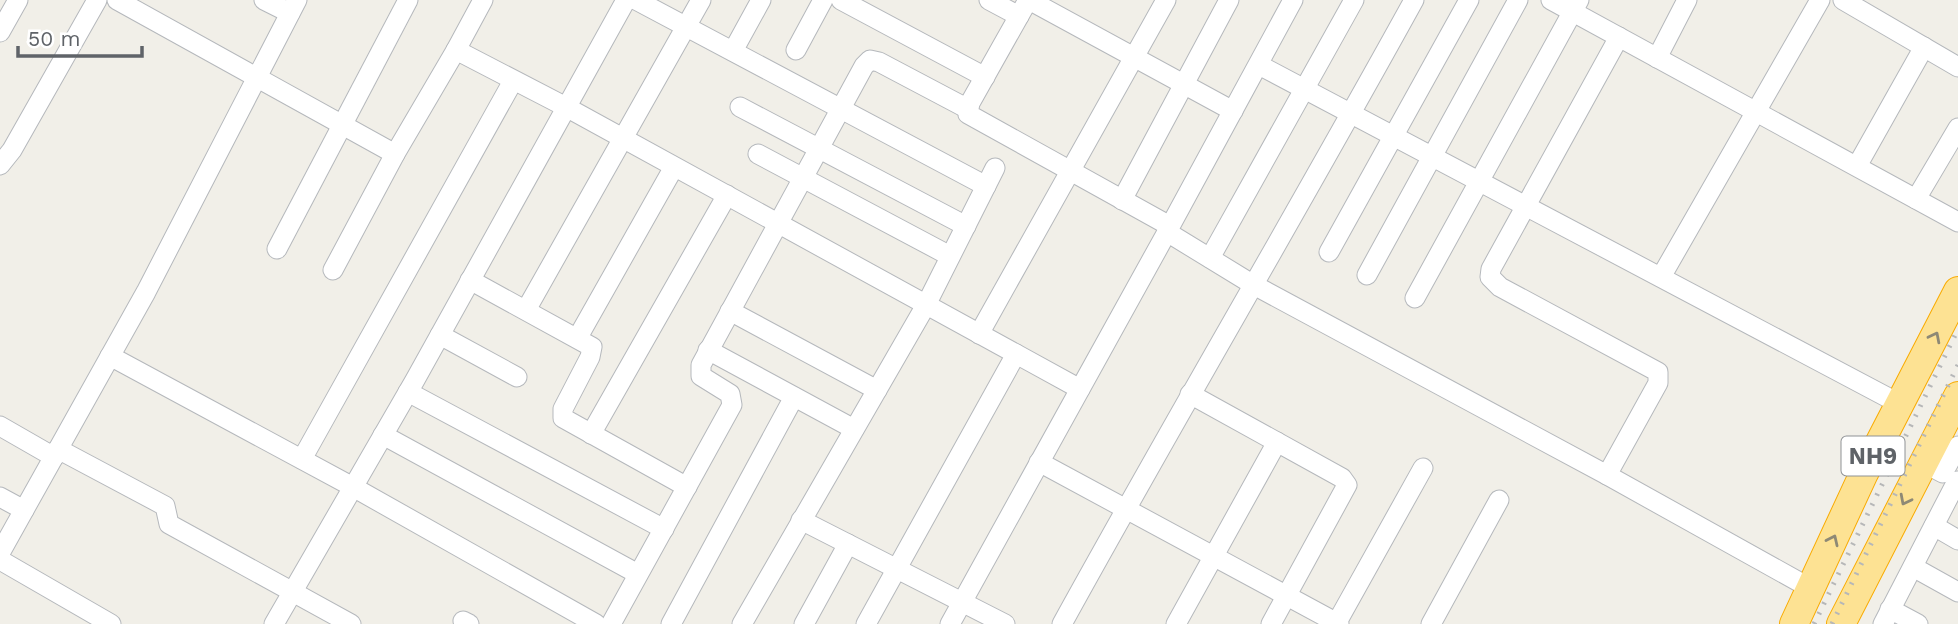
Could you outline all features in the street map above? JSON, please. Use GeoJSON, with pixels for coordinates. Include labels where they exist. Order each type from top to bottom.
{"type":"FeatureCollection","features":[{"type":"Feature","properties":{"kind":"highway","name":"NH9"},"geometry":{"type":"LineString","coordinates":[[1794,624],[1900,404],[1958,291]]}},
{"type":"Feature","properties":{"kind":"highway","name":"NH9"},"geometry":{"type":"LineString","coordinates":[[1841,624],[1946,475],[1958,396]]}},
{"type":"Feature","properties":{"kind":"street"},"geometry":{"type":"LineString","coordinates":[[0,32],[18,0]]}},
{"type":"Feature","properties":{"kind":"street"},"geometry":{"type":"LineString","coordinates":[[117,0],[395,154]]}},
{"type":"Feature","properties":{"kind":"street"},"geometry":{"type":"LineString","coordinates":[[0,553],[110,356],[293,7],[264,0]]}},
{"type":"Feature","properties":{"kind":"street"},"geometry":{"type":"LineString","coordinates":[[277,249],[408,0]]}},
{"type":"Feature","properties":{"kind":"street"},"geometry":{"type":"LineString","coordinates":[[333,270],[395,154],[483,0]]}},
{"type":"Feature","properties":{"kind":"street"},"geometry":{"type":"LineString","coordinates":[[274,624],[408,392],[625,0]]}},
{"type":"Feature","properties":{"kind":"street"},"geometry":{"type":"LineString","coordinates":[[636,0],[986,186]]}},
{"type":"Feature","properties":{"kind":"street"},"geometry":{"type":"LineString","coordinates":[[526,310],[701,0]]}},
{"type":"Feature","properties":{"kind":"street"},"geometry":{"type":"LineString","coordinates":[[733,51],[761,0]]}},
{"type":"Feature","properties":{"kind":"street"},"geometry":{"type":"LineString","coordinates":[[796,50],[823,0]]}},
{"type":"Feature","properties":{"kind":"street"},"geometry":{"type":"LineString","coordinates":[[841,0],[985,77]]}},
{"type":"Feature","properties":{"kind":"street"},"geometry":{"type":"LineString","coordinates":[[989,0],[1064,8],[1134,55],[1233,111]]}},
{"type":"Feature","properties":{"kind":"street"},"geometry":{"type":"LineString","coordinates":[[979,334],[1166,0]]}},
{"type":"Feature","properties":{"kind":"street"},"geometry":{"type":"LineString","coordinates":[[1122,200],[1229,0]]}},
{"type":"Feature","properties":{"kind":"street"},"geometry":{"type":"LineString","coordinates":[[950,624],[1293,0]]}},
{"type":"Feature","properties":{"kind":"street"},"geometry":{"type":"LineString","coordinates":[[1210,258],[1354,0]]}},
{"type":"Feature","properties":{"kind":"street"},"geometry":{"type":"LineString","coordinates":[[1062,624],[1414,0]]}},
{"type":"Feature","properties":{"kind":"street"},"geometry":{"type":"LineString","coordinates":[[1329,252],[1469,0]]}},
{"type":"Feature","properties":{"kind":"street"},"geometry":{"type":"LineString","coordinates":[[1367,275],[1518,0]]}},
{"type":"Feature","properties":{"kind":"street"},"geometry":{"type":"LineString","coordinates":[[1551,0],[1576,6],[1619,37],[1958,222]]}},
{"type":"Feature","properties":{"kind":"street"},"geometry":{"type":"LineString","coordinates":[[1657,58],[1687,0]]}},
{"type":"Feature","properties":{"kind":"street"},"geometry":{"type":"LineString","coordinates":[[1661,277],[1820,0]]}},
{"type":"Feature","properties":{"kind":"street"},"geometry":{"type":"LineString","coordinates":[[1843,0],[1958,67]]}},
{"type":"Feature","properties":{"kind":"street"},"geometry":{"type":"LineString","coordinates":[[0,165],[12,150],[94,1]]}},
{"type":"Feature","properties":{"kind":"street"},"geometry":{"type":"LineString","coordinates":[[968,109],[1025,5]]}},
{"type":"Feature","properties":{"kind":"street"},"geometry":{"type":"LineString","coordinates":[[1415,298],[1576,6]]}},
{"type":"Feature","properties":{"kind":"street"},"geometry":{"type":"LineString","coordinates":[[1607,475],[1660,377],[1653,368],[1493,283],[1490,277],[1619,37]]}},
{"type":"Feature","properties":{"kind":"street"},"geometry":{"type":"LineString","coordinates":[[1857,166],[1924,47]]}},
{"type":"Feature","properties":{"kind":"street"},"geometry":{"type":"LineString","coordinates":[[456,50],[566,107],[1080,389]]}},
{"type":"Feature","properties":{"kind":"street"},"geometry":{"type":"LineString","coordinates":[[611,624],[732,405],[730,394],[699,372],[708,350],[870,60],[879,62],[968,109],[971,118],[1122,200],[1252,284],[1607,475],[1810,589]]}},
{"type":"Feature","properties":{"kind":"street"},"geometry":{"type":"LineString","coordinates":[[1259,65],[1900,404]]}},
{"type":"Feature","properties":{"kind":"street"},"geometry":{"type":"LineString","coordinates":[[302,459],[513,81]]}},
{"type":"Feature","properties":{"kind":"street"},"geometry":{"type":"LineString","coordinates":[[740,107],[966,226]]}},
{"type":"Feature","properties":{"kind":"street"},"geometry":{"type":"LineString","coordinates":[[1916,199],[1958,128]]}},
{"type":"Feature","properties":{"kind":"street"},"geometry":{"type":"LineString","coordinates":[[758,154],[950,256]]}},
{"type":"Feature","properties":{"kind":"street"},"geometry":{"type":"LineString","coordinates":[[578,337],[674,167]]}},
{"type":"Feature","properties":{"kind":"street"},"geometry":{"type":"LineString","coordinates":[[742,624],[926,305],[995,168]]}},
{"type":"Feature","properties":{"kind":"street"},"geometry":{"type":"LineString","coordinates":[[591,434],[727,195]]}},
{"type":"Feature","properties":{"kind":"street"},"geometry":{"type":"LineString","coordinates":[[470,280],[588,343],[592,352],[562,414],[566,421],[687,486]]}},
{"type":"Feature","properties":{"kind":"street"},"geometry":{"type":"LineString","coordinates":[[730,311],[877,390]]}},
{"type":"Feature","properties":{"kind":"street"},"geometry":{"type":"LineString","coordinates":[[440,335],[517,377]]}},
{"type":"Feature","properties":{"kind":"street"},"geometry":{"type":"LineString","coordinates":[[708,350],[854,429]]}},
{"type":"Feature","properties":{"kind":"street"},"geometry":{"type":"LineString","coordinates":[[866,624],[1016,354]]}},
{"type":"Feature","properties":{"kind":"street"},"geometry":{"type":"LineString","coordinates":[[110,356],[354,487],[596,624]]}},
{"type":"Feature","properties":{"kind":"street"},"geometry":{"type":"LineString","coordinates":[[408,392],[664,529]]}},
{"type":"Feature","properties":{"kind":"street"},"geometry":{"type":"LineString","coordinates":[[1190,394],[1342,478],[1347,485],[1270,624]]}},
{"type":"Feature","properties":{"kind":"street"},"geometry":{"type":"LineString","coordinates":[[671,624],[794,397]]}},
{"type":"Feature","properties":{"kind":"street"},"geometry":{"type":"LineString","coordinates":[[0,426],[165,506],[169,524],[351,624]]}},
{"type":"Feature","properties":{"kind":"street"},"geometry":{"type":"LineString","coordinates":[[383,435],[638,574]]}},
{"type":"Feature","properties":{"kind":"street"},"geometry":{"type":"LineString","coordinates":[[1177,624],[1277,442]]}},
{"type":"Feature","properties":{"kind":"street"},"geometry":{"type":"LineString","coordinates":[[1918,624],[1886,617],[1934,526],[1946,475],[1958,446]]}},
{"type":"Feature","properties":{"kind":"street"},"geometry":{"type":"LineString","coordinates":[[1039,462],[1337,624],[1423,468]]}},
{"type":"Feature","properties":{"kind":"street"},"geometry":{"type":"LineString","coordinates":[[0,497],[24,510]]}},
{"type":"Feature","properties":{"kind":"street"},"geometry":{"type":"LineString","coordinates":[[1431,624],[1499,500]]}},
{"type":"Feature","properties":{"kind":"street"},"geometry":{"type":"LineString","coordinates":[[801,520],[961,604],[1005,624]]}},
{"type":"Feature","properties":{"kind":"street"},"geometry":{"type":"LineString","coordinates":[[1934,526],[1958,540]]}},
{"type":"Feature","properties":{"kind":"street"},"geometry":{"type":"LineString","coordinates":[[804,624],[848,544]]}},
{"type":"Feature","properties":{"kind":"street"},"geometry":{"type":"LineString","coordinates":[[0,560],[111,624]]}},
{"type":"Feature","properties":{"kind":"street"},"geometry":{"type":"LineString","coordinates":[[1913,567],[1958,592]]}},
{"type":"Feature","properties":{"kind":"railway"},"geometry":{"type":"LineString","coordinates":[[1814,624],[1958,329]]}},
{"type":"Feature","properties":{"kind":"railway"},"geometry":{"type":"LineString","coordinates":[[1832,624],[1958,365]]}}]}
